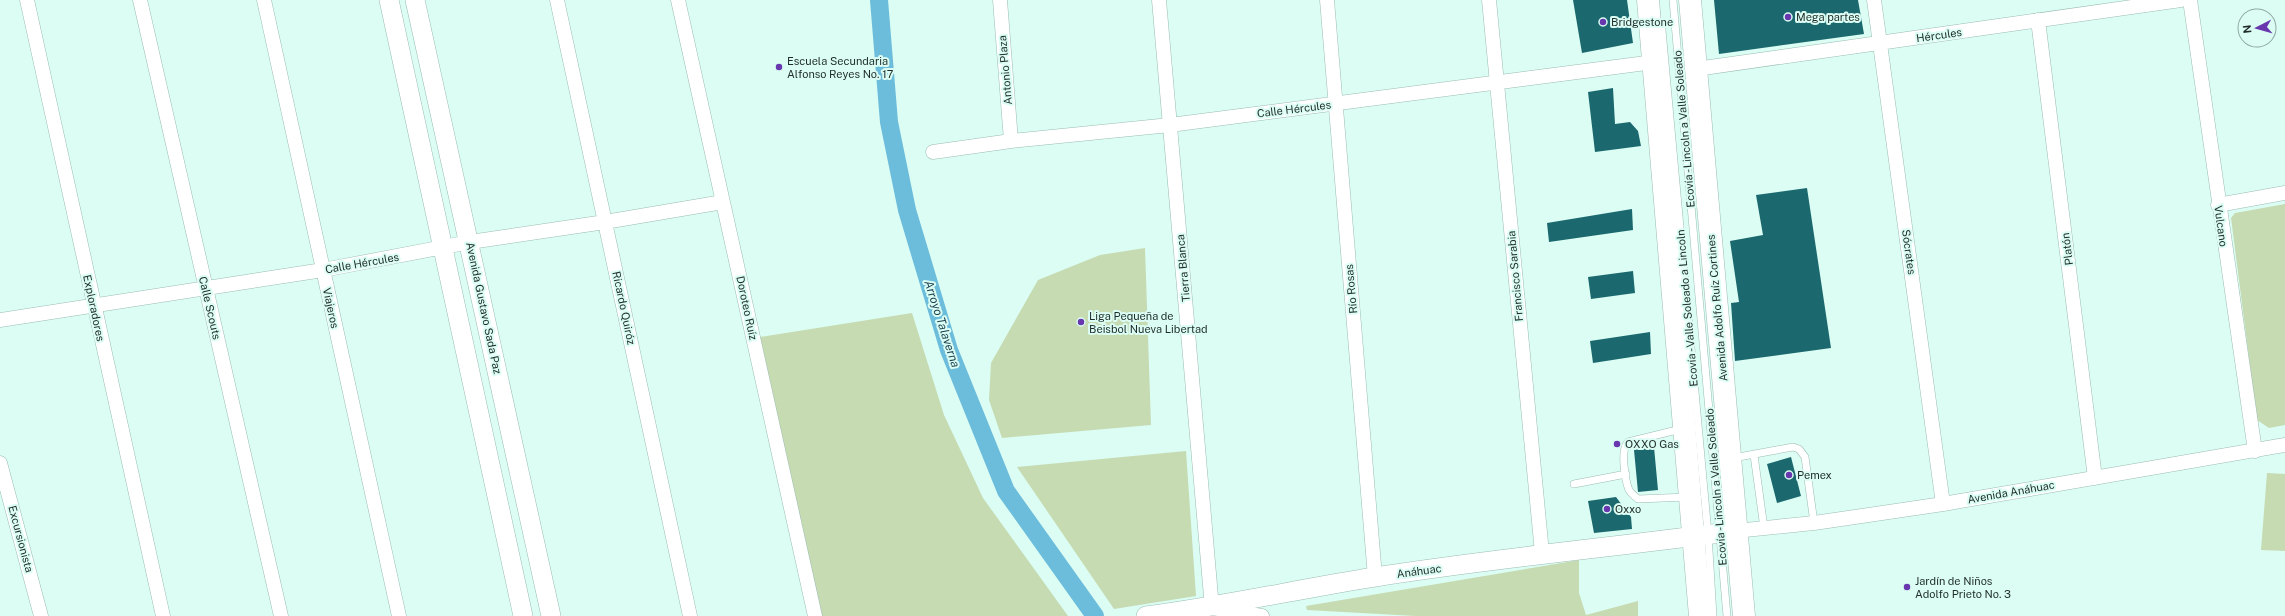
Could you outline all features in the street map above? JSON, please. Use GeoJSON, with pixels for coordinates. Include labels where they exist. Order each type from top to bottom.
{"type":"FeatureCollection","features":[{"type":"Feature","properties":{"kind":"main road","name":"Avenida Adolfo Ruíz Cortines"},"geometry":{"type":"LineString","coordinates":[[1648,0],[1691,497],[1714,533],[1744,616]]}},
{"type":"Feature","properties":{"kind":"main road","name":"Avenida Adolfo Ruíz Cortines"},"geometry":{"type":"LineString","coordinates":[[1690,0],[1730,458],[1714,533],[1700,616]]}},
{"type":"Feature","properties":{"kind":"street","name":"Exploradores"},"geometry":{"type":"LineString","coordinates":[[27,0],[162,616]]}},
{"type":"Feature","properties":{"kind":"street","name":"Calle Scouts"},"geometry":{"type":"LineString","coordinates":[[140,0],[281,616]]}},
{"type":"Feature","properties":{"kind":"street","name":"Viajeros"},"geometry":{"type":"LineString","coordinates":[[264,0],[399,616]]}},
{"type":"Feature","properties":{"kind":"street"},"geometry":{"type":"LineString","coordinates":[[389,0],[523,616]]}},
{"type":"Feature","properties":{"kind":"street","name":"Avenida Gustavo Sada Paz"},"geometry":{"type":"LineString","coordinates":[[416,0],[551,616]]}},
{"type":"Feature","properties":{"kind":"street","name":"Ricardo Quiróz"},"geometry":{"type":"LineString","coordinates":[[557,0],[690,616]]}},
{"type":"Feature","properties":{"kind":"street","name":"Doroteo Ruíz"},"geometry":{"type":"LineString","coordinates":[[678,0],[815,616]]}},
{"type":"Feature","properties":{"kind":"street","name":"Antonio Plaza"},"geometry":{"type":"LineString","coordinates":[[1000,0],[1011,141]]}},
{"type":"Feature","properties":{"kind":"street","name":"Tierra Blanca"},"geometry":{"type":"LineString","coordinates":[[1159,0],[1212,608]]}},
{"type":"Feature","properties":{"kind":"street","name":"Río Rosas"},"geometry":{"type":"LineString","coordinates":[[1327,0],[1375,577]]}},
{"type":"Feature","properties":{"kind":"street","name":"Francisco Sarabia"},"geometry":{"type":"LineString","coordinates":[[1489,0],[1542,553]]}},
{"type":"Feature","properties":{"kind":"street","name":"Sócrates"},"geometry":{"type":"LineString","coordinates":[[1874,0],[1943,504]]}},
{"type":"Feature","properties":{"kind":"street","name":"Hércules"},"geometry":{"type":"LineString","coordinates":[[1696,69],[2181,0]]}},
{"type":"Feature","properties":{"kind":"street","name":"Vulcano"},"geometry":{"type":"LineString","coordinates":[[2190,0],[2218,205],[2255,451]]}},
{"type":"Feature","properties":{"kind":"street","name":"Platón"},"geometry":{"type":"LineString","coordinates":[[2038,20],[2095,478]]}},
{"type":"Feature","properties":{"kind":"street","name":"Calle Hércules"},"geometry":{"type":"LineString","coordinates":[[933,152],[1011,141],[1170,125],[1654,62]]}},
{"type":"Feature","properties":{"kind":"street"},"geometry":{"type":"LineString","coordinates":[[2218,205],[2285,192]]}},
{"type":"Feature","properties":{"kind":"street","name":"Calle Hércules"},"geometry":{"type":"LineString","coordinates":[[0,320],[323,270],[470,242],[606,222],[723,202]]}},
{"type":"Feature","properties":{"kind":"street","name":"Avenida Anáhuac"},"geometry":{"type":"LineString","coordinates":[[1714,533],[1814,523],[1943,504],[2285,445]]}},
{"type":"Feature","properties":{"kind":"street","name":"Excursionista"},"geometry":{"type":"LineString","coordinates":[[0,463],[42,616]]}},
{"type":"Feature","properties":{"kind":"street","name":"Anáhuac"},"geometry":{"type":"LineString","coordinates":[[1146,616],[1212,608],[1375,577],[1542,553],[1714,533]]}},
{"type":"Feature","properties":{"kind":"street"},"geometry":{"type":"LineString","coordinates":[[1212,608],[1262,616]]}},
{"type":"Feature","properties":{"kind":"lane","name":"Ecovía - Lincoln a Valle Soleado"},"geometry":{"type":"LineString","coordinates":[[1673,0],[1714,533],[1726,616]]}},
{"type":"Feature","properties":{"kind":"lane","name":"Ecovía - Valle Soleado a Lincoln"},"geometry":{"type":"LineString","coordinates":[[1661,24],[1714,533],[1713,616]]}},
{"type":"Feature","properties":{"kind":"lane"},"geometry":{"type":"LineString","coordinates":[[1685,428],[1628,442],[1624,445],[1623,451],[1630,492],[1638,499],[1691,497]]}},
{"type":"Feature","properties":{"kind":"lane"},"geometry":{"type":"LineString","coordinates":[[1730,458],[1794,447],[1803,452],[1805,457],[1814,523]]}},
{"type":"Feature","properties":{"kind":"lane"},"geometry":{"type":"LineString","coordinates":[[1754,455],[1764,528]]}},
{"type":"Feature","properties":{"kind":"lane"},"geometry":{"type":"LineString","coordinates":[[1574,484],[1626,474]]}},
{"type":"Feature","properties":{"kind":"green space"},"geometry":{"type":"Polygon","coordinates":[[[2285,204],[2285,425],[2269,428],[2257,420],[2231,218],[2235,213],[2285,204]]]}},
{"type":"Feature","properties":{"kind":"green space","name":"Liga Pequeña de Beisbol Nueva Libertad"},"geometry":{"type":"Polygon","coordinates":[[[1145,248],[1151,425],[1002,438],[989,400],[991,363],[1038,280],[1100,255],[1145,248]]]}},
{"type":"Feature","properties":{"kind":"green space"},"geometry":{"type":"Polygon","coordinates":[[[912,313],[944,415],[983,498],[1068,616],[820,616],[760,337],[912,313]]]}},
{"type":"Feature","properties":{"kind":"green space"},"geometry":{"type":"Polygon","coordinates":[[[1186,451],[1196,596],[1114,609],[1017,467],[1186,451]]]}},
{"type":"Feature","properties":{"kind":"green space"},"geometry":{"type":"Polygon","coordinates":[[[2267,473],[2285,474],[2285,551],[2261,550],[2267,473]]]}},
{"type":"Feature","properties":{"kind":"green space"},"geometry":{"type":"Polygon","coordinates":[[[1579,560],[1579,593],[1586,615],[1638,601],[1638,616],[1415,616],[1307,610],[1306,606],[1579,560]]]}},
{"type":"Feature","properties":{"kind":"building","name":"Bridgestone"},"geometry":{"type":"Polygon","coordinates":[[[1573,0],[1627,0],[1633,43],[1582,53],[1573,0]]]}},
{"type":"Feature","properties":{"kind":"building","name":"Mega partes"},"geometry":{"type":"Polygon","coordinates":[[[1714,0],[1858,0],[1864,34],[1719,54],[1714,0]]]}},
{"type":"Feature","properties":{"kind":"building"},"geometry":{"type":"Polygon","coordinates":[[[1613,88],[1615,124],[1630,122],[1638,131],[1641,146],[1595,152],[1588,92],[1613,88]]]}},
{"type":"Feature","properties":{"kind":"building"},"geometry":{"type":"Polygon","coordinates":[[[1807,188],[1831,348],[1735,361],[1731,303],[1739,302],[1730,241],[1763,235],[1756,195],[1807,188]]]}},
{"type":"Feature","properties":{"kind":"building"},"geometry":{"type":"Polygon","coordinates":[[[1632,209],[1633,230],[1549,242],[1547,223],[1632,209]]]}},
{"type":"Feature","properties":{"kind":"building"},"geometry":{"type":"Polygon","coordinates":[[[1633,271],[1635,293],[1591,299],[1588,277],[1633,271]]]}},
{"type":"Feature","properties":{"kind":"building"},"geometry":{"type":"Polygon","coordinates":[[[1650,332],[1651,354],[1593,363],[1590,341],[1650,332]]]}},
{"type":"Feature","properties":{"kind":"building"},"geometry":{"type":"Polygon","coordinates":[[[1654,447],[1658,490],[1638,492],[1634,450],[1654,447]]]}},
{"type":"Feature","properties":{"kind":"building"},"geometry":{"type":"Polygon","coordinates":[[[1791,457],[1801,496],[1777,503],[1767,464],[1791,457]]]}},
{"type":"Feature","properties":{"kind":"building","name":"Oxxo"},"geometry":{"type":"Polygon","coordinates":[[[1616,497],[1631,517],[1632,529],[1594,533],[1588,501],[1616,497]]]}},
{"type":"Feature","properties":{"kind":"waterway","name":"Arroyo Talaverna"},"geometry":{"type":"LineString","coordinates":[[879,0],[889,122],[907,210],[949,350],[1006,491],[1095,616]]}},
{"type":"Feature","properties":{"kind":"place","name":"Mega partes"},"geometry":{"type":"Point","coordinates":[1788,17]}},
{"type":"Feature","properties":{"kind":"place","name":"Bridgestone"},"geometry":{"type":"Point","coordinates":[1603,22]}},
{"type":"Feature","properties":{"kind":"place","name":"Escuela Secundaria Alfonso Reyes No. 17"},"geometry":{"type":"Point","coordinates":[779,67]}},
{"type":"Feature","properties":{"kind":"place","name":"Liga Pequeña de Beisbol Nueva Libertad"},"geometry":{"type":"Point","coordinates":[1081,322]}},
{"type":"Feature","properties":{"kind":"place","name":"OXXO Gas"},"geometry":{"type":"Point","coordinates":[1617,444]}},
{"type":"Feature","properties":{"kind":"place","name":"Pemex"},"geometry":{"type":"Point","coordinates":[1789,475]}},
{"type":"Feature","properties":{"kind":"place","name":"Oxxo"},"geometry":{"type":"Point","coordinates":[1607,509]}},
{"type":"Feature","properties":{"kind":"place","name":"Jardín de Niños Adolfo Prieto No. 3"},"geometry":{"type":"Point","coordinates":[1907,587]}}]}
